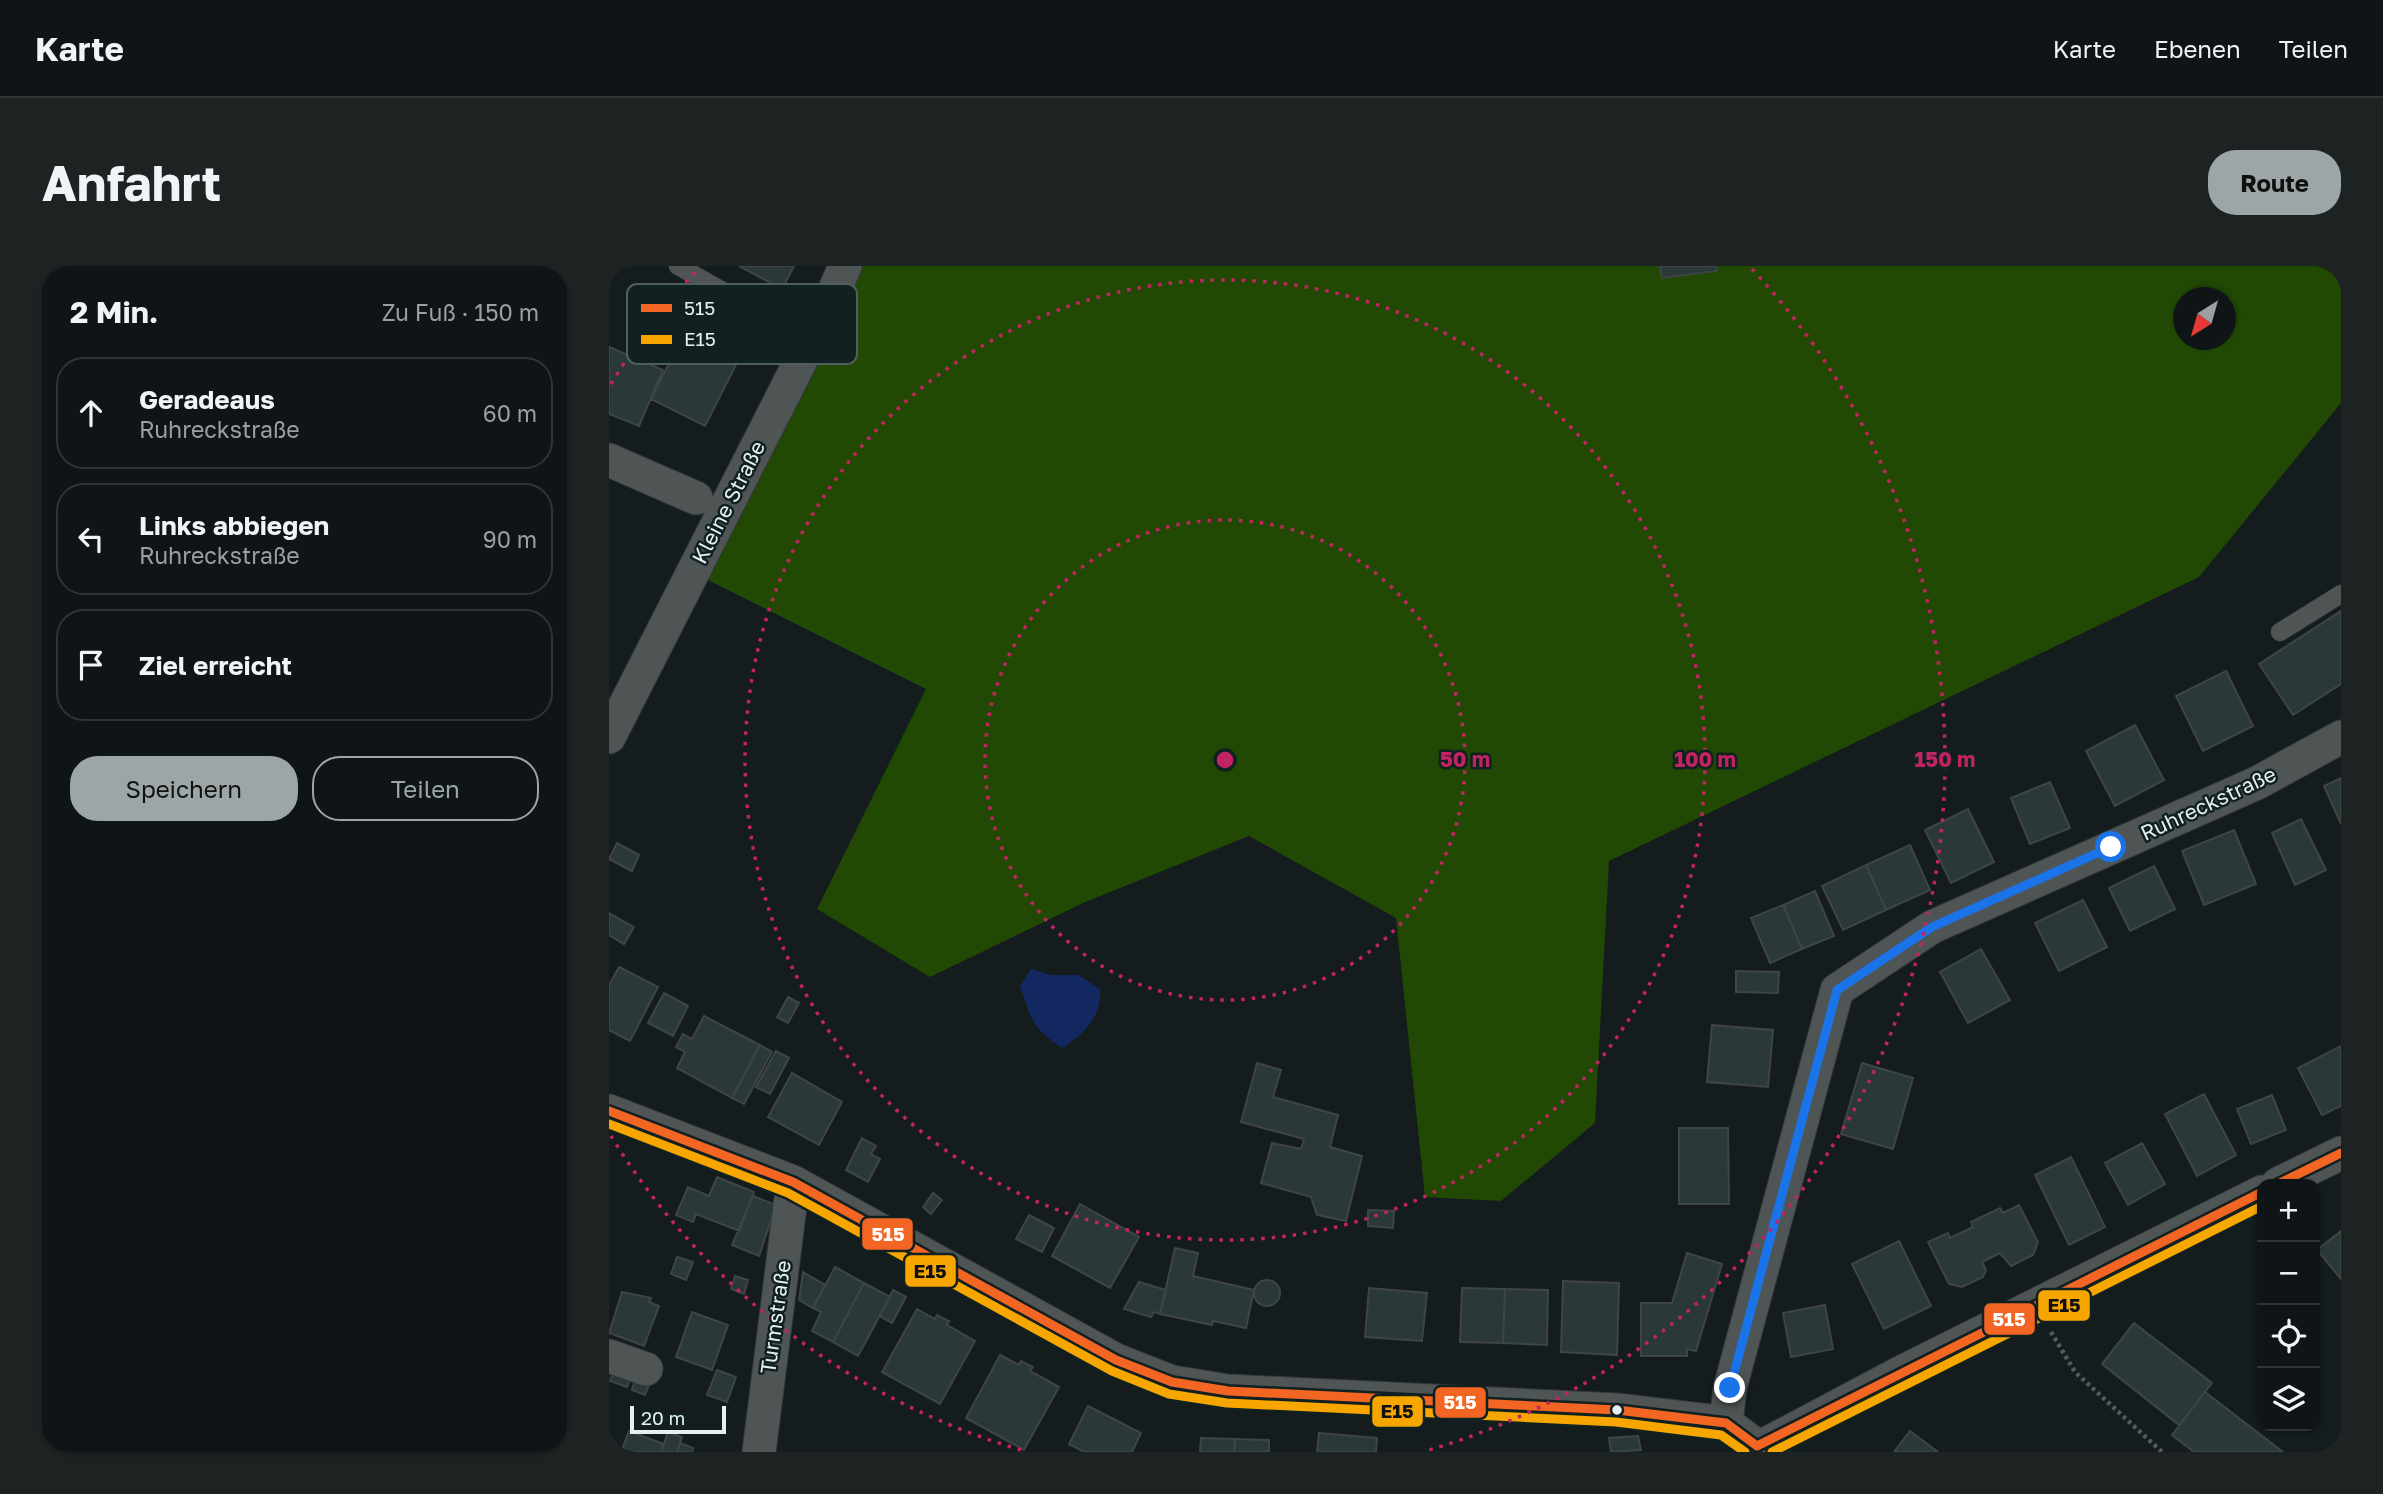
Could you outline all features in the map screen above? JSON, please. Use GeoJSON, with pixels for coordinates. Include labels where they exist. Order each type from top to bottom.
{"type":"FeatureCollection","features":[{"type":"Feature","properties":{"kind":"street","name":"Kleine Straße"},"geometry":{"type":"LineString","coordinates":[[837,284],[845,266]]}},
{"type":"Feature","properties":{"kind":"street","name":"Kleine Straße"},"geometry":{"type":"LineString","coordinates":[[609,737],[799,364]]}},
{"type":"Feature","properties":{"kind":"street"},"geometry":{"type":"LineString","coordinates":[[609,460],[696,498]]}},
{"type":"Feature","properties":{"kind":"street","name":"Ruhreckstraße"},"geometry":{"type":"LineString","coordinates":[[1726,1423],[1734,1375],[1837,990],[1932,927],[2257,783],[2341,737]]}},
{"type":"Feature","properties":{"kind":"street"},"geometry":{"type":"LineString","coordinates":[[609,1111],[793,1182],[1116,1360],[1172,1382],[1228,1391],[1617,1410],[1726,1423],[1754,1449],[2035,1304],[2257,1194]]}},
{"type":"Feature","properties":{"kind":"street"},"geometry":{"type":"LineString","coordinates":[[2288,1179],[2341,1153]]}},
{"type":"Feature","properties":{"kind":"street","name":"Turmstraße"},"geometry":{"type":"LineString","coordinates":[[759,1452],[793,1182]]}},
{"type":"Feature","properties":{"kind":"street"},"geometry":{"type":"LineString","coordinates":[[609,1356],[646,1369]]}},
{"type":"Feature","properties":{"kind":"lane"},"geometry":{"type":"LineString","coordinates":[[678,266],[710,284]]}},
{"type":"Feature","properties":{"kind":"lane"},"geometry":{"type":"LineString","coordinates":[[2280,632],[2341,594]]}},
{"type":"Feature","properties":{"kind":"path"},"geometry":{"type":"LineString","coordinates":[[2035,1304],[2075,1372],[2162,1452]]}},
{"type":"Feature","properties":{"kind":"green space"},"geometry":{"type":"Polygon","coordinates":[[[845,266],[2341,266],[2341,403],[2199,577],[1609,861],[1595,1123],[1501,1201],[1425,1197],[1396,918],[1249,836],[1083,903],[930,977],[817,909],[926,689],[692,572],[796,364],[857,364],[857,284],[836,284],[845,266]]]}},
{"type":"Feature","properties":{"kind":"water"},"geometry":{"type":"Polygon","coordinates":[[[1031,969],[1050,975],[1078,975],[1100,989],[1095,1016],[1085,1030],[1062,1048],[1038,1028],[1027,1007],[1020,986],[1031,969]]]}},
{"type":"Feature","properties":{"kind":"building"},"geometry":{"type":"Polygon","coordinates":[[[739,266],[794,266],[785,284],[773,284],[739,266]]]}},
{"type":"Feature","properties":{"kind":"building"},"geometry":{"type":"Polygon","coordinates":[[[1660,266],[1716,266],[1717,271],[1662,278],[1660,266]]]}},
{"type":"Feature","properties":{"kind":"building"},"geometry":{"type":"Polygon","coordinates":[[[609,347],[627,355],[627,364],[649,364],[663,370],[639,426],[609,414],[609,347]]]}},
{"type":"Feature","properties":{"kind":"building"},"geometry":{"type":"Polygon","coordinates":[[[669,364],[736,364],[705,426],[651,399],[669,364]]]}},
{"type":"Feature","properties":{"kind":"building"},"geometry":{"type":"Polygon","coordinates":[[[2341,611],[2341,684],[2293,715],[2259,664],[2341,611]]]}},
{"type":"Feature","properties":{"kind":"building"},"geometry":{"type":"Polygon","coordinates":[[[2226,671],[2253,726],[2203,751],[2176,696],[2226,671]]]}},
{"type":"Feature","properties":{"kind":"building"},"geometry":{"type":"Polygon","coordinates":[[[2135,725],[2164,780],[2115,806],[2086,751],[2135,725]]]}},
{"type":"Feature","properties":{"kind":"building"},"geometry":{"type":"Polygon","coordinates":[[[2341,778],[2341,824],[2324,786],[2341,778]]]}},
{"type":"Feature","properties":{"kind":"building"},"geometry":{"type":"Polygon","coordinates":[[[2050,782],[2070,828],[2030,844],[2011,798],[2050,782]]]}},
{"type":"Feature","properties":{"kind":"building"},"geometry":{"type":"Polygon","coordinates":[[[1968,809],[1994,862],[1951,883],[1925,830],[1968,809]]]}},
{"type":"Feature","properties":{"kind":"building"},"geometry":{"type":"Polygon","coordinates":[[[2301,819],[2326,870],[2295,885],[2272,833],[2301,819]]]}},
{"type":"Feature","properties":{"kind":"building"},"geometry":{"type":"Polygon","coordinates":[[[2234,830],[2256,884],[2204,905],[2182,851],[2234,830]]]}},
{"type":"Feature","properties":{"kind":"building"},"geometry":{"type":"Polygon","coordinates":[[[617,843],[639,855],[632,871],[609,859],[617,843]]]}},
{"type":"Feature","properties":{"kind":"building"},"geometry":{"type":"Polygon","coordinates":[[[1910,845],[1930,890],[1886,910],[1866,865],[1910,845]]]}},
{"type":"Feature","properties":{"kind":"building"},"geometry":{"type":"Polygon","coordinates":[[[1866,865],[1886,910],[1843,930],[1822,886],[1866,865]]]}},
{"type":"Feature","properties":{"kind":"building"},"geometry":{"type":"Polygon","coordinates":[[[2154,866],[2175,909],[2130,931],[2109,888],[2154,866]]]}},
{"type":"Feature","properties":{"kind":"building"},"geometry":{"type":"Polygon","coordinates":[[[1815,891],[1834,936],[1802,949],[1783,905],[1815,891]]]}},
{"type":"Feature","properties":{"kind":"building"},"geometry":{"type":"Polygon","coordinates":[[[2083,900],[2107,947],[2059,971],[2035,923],[2083,900]]]}},
{"type":"Feature","properties":{"kind":"building"},"geometry":{"type":"Polygon","coordinates":[[[1783,905],[1802,949],[1770,963],[1751,918],[1783,905]]]}},
{"type":"Feature","properties":{"kind":"building"},"geometry":{"type":"Polygon","coordinates":[[[609,913],[634,927],[624,944],[609,935],[609,913]]]}},
{"type":"Feature","properties":{"kind":"building"},"geometry":{"type":"Polygon","coordinates":[[[1981,949],[2010,1000],[1968,1023],[1940,972],[1981,949]]]}},
{"type":"Feature","properties":{"kind":"building"},"geometry":{"type":"Polygon","coordinates":[[[619,967],[658,987],[630,1041],[609,1030],[609,985],[619,967]]]}},
{"type":"Feature","properties":{"kind":"building"},"geometry":{"type":"Polygon","coordinates":[[[1736,971],[1779,972],[1778,993],[1736,992],[1736,971]]]}},
{"type":"Feature","properties":{"kind":"building"},"geometry":{"type":"Polygon","coordinates":[[[664,993],[688,1006],[673,1036],[648,1023],[664,993]]]}},
{"type":"Feature","properties":{"kind":"building"},"geometry":{"type":"Polygon","coordinates":[[[788,997],[799,1003],[788,1023],[777,1017],[788,997]]]}},
{"type":"Feature","properties":{"kind":"building"},"geometry":{"type":"Polygon","coordinates":[[[704,1016],[760,1045],[732,1098],[677,1068],[685,1052],[676,1047],[683,1034],[692,1039],[704,1016]]]}},
{"type":"Feature","properties":{"kind":"building"},"geometry":{"type":"Polygon","coordinates":[[[1712,1025],[1773,1030],[1768,1087],[1707,1082],[1712,1025]]]}},
{"type":"Feature","properties":{"kind":"building"},"geometry":{"type":"Polygon","coordinates":[[[760,1045],[772,1052],[744,1104],[732,1098],[760,1045]]]}},
{"type":"Feature","properties":{"kind":"building"},"geometry":{"type":"Polygon","coordinates":[[[2341,1046],[2341,1106],[2322,1115],[2298,1068],[2341,1046]]]}},
{"type":"Feature","properties":{"kind":"building"},"geometry":{"type":"Polygon","coordinates":[[[776,1051],[789,1058],[770,1094],[756,1087],[776,1051]]]}},
{"type":"Feature","properties":{"kind":"building"},"geometry":{"type":"Polygon","coordinates":[[[1257,1063],[1281,1070],[1273,1097],[1338,1115],[1330,1147],[1362,1156],[1346,1221],[1317,1215],[1311,1197],[1261,1183],[1272,1143],[1301,1149],[1304,1139],[1241,1122],[1257,1063]]]}},
{"type":"Feature","properties":{"kind":"building"},"geometry":{"type":"Polygon","coordinates":[[[1862,1063],[1913,1078],[1893,1149],[1841,1134],[1862,1063]]]}},
{"type":"Feature","properties":{"kind":"building"},"geometry":{"type":"Polygon","coordinates":[[[792,1073],[842,1102],[819,1145],[768,1117],[792,1073]]]}},
{"type":"Feature","properties":{"kind":"building"},"geometry":{"type":"Polygon","coordinates":[[[2204,1094],[2236,1155],[2197,1176],[2165,1114],[2204,1094]]]}},
{"type":"Feature","properties":{"kind":"building"},"geometry":{"type":"Polygon","coordinates":[[[2272,1095],[2286,1130],[2251,1144],[2237,1109],[2272,1095]]]}},
{"type":"Feature","properties":{"kind":"building"},"geometry":{"type":"Polygon","coordinates":[[[1679,1128],[1728,1128],[1729,1204],[1679,1204],[1679,1128]]]}},
{"type":"Feature","properties":{"kind":"building"},"geometry":{"type":"Polygon","coordinates":[[[862,1138],[876,1146],[871,1154],[880,1159],[868,1182],[846,1170],[862,1138]]]}},
{"type":"Feature","properties":{"kind":"building"},"geometry":{"type":"Polygon","coordinates":[[[2142,1143],[2165,1184],[2128,1205],[2105,1163],[2142,1143]]]}},
{"type":"Feature","properties":{"kind":"building"},"geometry":{"type":"Polygon","coordinates":[[[2071,1157],[2105,1227],[2069,1245],[2035,1175],[2071,1157]]]}},
{"type":"Feature","properties":{"kind":"building"},"geometry":{"type":"Polygon","coordinates":[[[717,1177],[754,1192],[739,1231],[696,1214],[693,1222],[676,1215],[688,1187],[709,1196],[717,1177]]]}},
{"type":"Feature","properties":{"kind":"building"},"geometry":{"type":"Polygon","coordinates":[[[933,1193],[942,1200],[931,1214],[923,1207],[933,1193]]]}},
{"type":"Feature","properties":{"kind":"building"},"geometry":{"type":"Polygon","coordinates":[[[753,1196],[776,1205],[759,1256],[732,1245],[753,1196]]]}},
{"type":"Feature","properties":{"kind":"building"},"geometry":{"type":"Polygon","coordinates":[[[1080,1204],[1139,1237],[1110,1288],[1052,1256],[1080,1204]]]}},
{"type":"Feature","properties":{"kind":"building"},"geometry":{"type":"Polygon","coordinates":[[[2019,1205],[2038,1242],[2033,1255],[2011,1266],[2000,1253],[1982,1262],[1986,1270],[1983,1277],[1962,1287],[1949,1284],[1928,1242],[1948,1233],[1950,1238],[1973,1227],[1971,1222],[2000,1208],[2003,1213],[2019,1205]]]}},
{"type":"Feature","properties":{"kind":"building"},"geometry":{"type":"Polygon","coordinates":[[[1368,1210],[1394,1211],[1393,1228],[1368,1226],[1368,1210]]]}},
{"type":"Feature","properties":{"kind":"building"},"geometry":{"type":"Polygon","coordinates":[[[1029,1215],[1054,1228],[1042,1252],[1016,1239],[1029,1215]]]}},
{"type":"Feature","properties":{"kind":"building"},"geometry":{"type":"Polygon","coordinates":[[[2341,1231],[2341,1279],[2320,1254],[2320,1248],[2341,1231]]]}},
{"type":"Feature","properties":{"kind":"building"},"geometry":{"type":"Polygon","coordinates":[[[1899,1241],[1931,1306],[1884,1329],[1852,1264],[1899,1241]]]}},
{"type":"Feature","properties":{"kind":"building"},"geometry":{"type":"Polygon","coordinates":[[[1175,1248],[1198,1253],[1193,1276],[1254,1290],[1246,1328],[1213,1321],[1212,1325],[1160,1314],[1175,1248]]]}},
{"type":"Feature","properties":{"kind":"building"},"geometry":{"type":"Polygon","coordinates":[[[1687,1253],[1722,1264],[1696,1351],[1687,1349],[1687,1356],[1641,1356],[1641,1303],[1672,1303],[1687,1253]]]}},
{"type":"Feature","properties":{"kind":"building"},"geometry":{"type":"Polygon","coordinates":[[[677,1257],[693,1262],[686,1280],[671,1274],[677,1257]]]}},
{"type":"Feature","properties":{"kind":"building"},"geometry":{"type":"Polygon","coordinates":[[[835,1267],[864,1283],[833,1342],[812,1331],[821,1312],[813,1308],[835,1267]]]}},
{"type":"Feature","properties":{"kind":"building"},"geometry":{"type":"Polygon","coordinates":[[[803,1272],[825,1285],[813,1308],[799,1300],[803,1272]]]}},
{"type":"Feature","properties":{"kind":"building"},"geometry":{"type":"Polygon","coordinates":[[[735,1276],[748,1280],[744,1294],[731,1289],[735,1276]]]}},
{"type":"Feature","properties":{"kind":"building"},"geometry":{"type":"Polygon","coordinates":[[[1267,1280],[1276,1284],[1280,1293],[1276,1302],[1267,1306],[1258,1302],[1254,1293],[1258,1284],[1267,1280]]]}},
{"type":"Feature","properties":{"kind":"building"},"geometry":{"type":"Polygon","coordinates":[[[1563,1281],[1619,1283],[1617,1355],[1561,1352],[1563,1281]]]}},
{"type":"Feature","properties":{"kind":"building"},"geometry":{"type":"Polygon","coordinates":[[[1139,1282],[1166,1290],[1160,1314],[1154,1312],[1151,1317],[1124,1309],[1139,1282]]]}},
{"type":"Feature","properties":{"kind":"building"},"geometry":{"type":"Polygon","coordinates":[[[864,1283],[890,1297],[858,1356],[833,1342],[864,1283]]]}},
{"type":"Feature","properties":{"kind":"building"},"geometry":{"type":"Polygon","coordinates":[[[1369,1288],[1427,1293],[1422,1341],[1365,1337],[1369,1288]]]}},
{"type":"Feature","properties":{"kind":"building"},"geometry":{"type":"Polygon","coordinates":[[[1462,1288],[1505,1289],[1503,1343],[1460,1342],[1462,1288]]]}},
{"type":"Feature","properties":{"kind":"building"},"geometry":{"type":"Polygon","coordinates":[[[1505,1289],[1548,1290],[1547,1345],[1503,1343],[1505,1289]]]}},
{"type":"Feature","properties":{"kind":"building"},"geometry":{"type":"Polygon","coordinates":[[[893,1290],[906,1297],[892,1323],[880,1316],[893,1290]]]}},
{"type":"Feature","properties":{"kind":"building"},"geometry":{"type":"Polygon","coordinates":[[[622,1292],[651,1298],[649,1302],[659,1306],[644,1346],[609,1333],[622,1292]]]}},
{"type":"Feature","properties":{"kind":"building"},"geometry":{"type":"Polygon","coordinates":[[[1825,1305],[1833,1349],[1791,1357],[1783,1313],[1825,1305]]]}},
{"type":"Feature","properties":{"kind":"building"},"geometry":{"type":"Polygon","coordinates":[[[917,1309],[935,1319],[937,1315],[949,1321],[947,1325],[975,1341],[940,1404],[882,1372],[917,1309]]]}},
{"type":"Feature","properties":{"kind":"building"},"geometry":{"type":"Polygon","coordinates":[[[692,1312],[728,1325],[712,1370],[676,1357],[692,1312]]]}},
{"type":"Feature","properties":{"kind":"building"},"geometry":{"type":"Polygon","coordinates":[[[2134,1323],[2212,1383],[2179,1425],[2102,1364],[2134,1323]]]}},
{"type":"Feature","properties":{"kind":"building"},"geometry":{"type":"Polygon","coordinates":[[[1000,1355],[1019,1365],[1021,1361],[1033,1367],[1030,1371],[1059,1387],[1024,1450],[966,1418],[1000,1355]]]}},
{"type":"Feature","properties":{"kind":"building"},"geometry":{"type":"Polygon","coordinates":[[[615,1367],[632,1373],[627,1387],[610,1381],[615,1367]]]}},
{"type":"Feature","properties":{"kind":"building"},"geometry":{"type":"Polygon","coordinates":[[[717,1370],[736,1377],[727,1402],[707,1395],[717,1370]]]}},
{"type":"Feature","properties":{"kind":"building"},"geometry":{"type":"Polygon","coordinates":[[[636,1377],[650,1382],[645,1395],[632,1390],[636,1377]]]}},
{"type":"Feature","properties":{"kind":"building"},"geometry":{"type":"Polygon","coordinates":[[[2205,1392],[2283,1452],[2194,1452],[2172,1435],[2205,1392]]]}},
{"type":"Feature","properties":{"kind":"building"},"geometry":{"type":"Polygon","coordinates":[[[1088,1406],[1141,1433],[1132,1452],[1084,1452],[1069,1444],[1088,1406]]]}},
{"type":"Feature","properties":{"kind":"building"},"geometry":{"type":"Polygon","coordinates":[[[629,1431],[664,1444],[661,1452],[621,1452],[629,1431]]]}},
{"type":"Feature","properties":{"kind":"building"},"geometry":{"type":"Polygon","coordinates":[[[1910,1431],[1938,1452],[1894,1452],[1910,1431]]]}},
{"type":"Feature","properties":{"kind":"building"},"geometry":{"type":"Polygon","coordinates":[[[668,1432],[682,1437],[677,1452],[661,1452],[668,1432]]]}},
{"type":"Feature","properties":{"kind":"building"},"geometry":{"type":"Polygon","coordinates":[[[1319,1433],[1377,1438],[1376,1452],[1317,1452],[1319,1433]]]}},
{"type":"Feature","properties":{"kind":"building"},"geometry":{"type":"Polygon","coordinates":[[[1638,1436],[1641,1450],[1611,1452],[1609,1438],[1638,1436]]]}},
{"type":"Feature","properties":{"kind":"building"},"geometry":{"type":"Polygon","coordinates":[[[1201,1438],[1235,1439],[1234,1452],[1200,1452],[1201,1438]]]}},
{"type":"Feature","properties":{"kind":"building"},"geometry":{"type":"Polygon","coordinates":[[[1235,1439],[1269,1440],[1269,1452],[1234,1452],[1235,1439]]]}},
{"type":"Feature","properties":{"kind":"building"},"geometry":{"type":"Polygon","coordinates":[[[680,1443],[693,1448],[692,1452],[677,1452],[680,1443]]]}},
{"type":"Feature","properties":{"kind":"transit line","name":"515"},"geometry":{"type":"LineString","coordinates":[[609,1111],[793,1182],[1116,1360],[1172,1382],[1228,1391],[1617,1410],[1726,1423],[1757,1446]]}},
{"type":"Feature","properties":{"kind":"transit line","name":"E15"},"geometry":{"type":"LineString","coordinates":[[609,1124],[788,1193],[1112,1371],[1169,1394],[1227,1403],[1616,1422],[1721,1435],[1745,1452]]}},
{"type":"Feature","properties":{"kind":"transit line","name":"515"},"geometry":{"type":"LineString","coordinates":[[2288,1179],[2341,1153]]}},
{"type":"Feature","properties":{"kind":"transit line","name":"515"},"geometry":{"type":"LineString","coordinates":[[1757,1446],[2257,1195]]}},
{"type":"Feature","properties":{"kind":"transit line","name":"E15"},"geometry":{"type":"LineString","coordinates":[[1772,1452],[2257,1209]]}},
{"type":"Feature","properties":{"kind":"route"},"geometry":{"type":"LineString","coordinates":[[1730,1388],[1837,990],[1932,927],[2111,847]]}}]}
